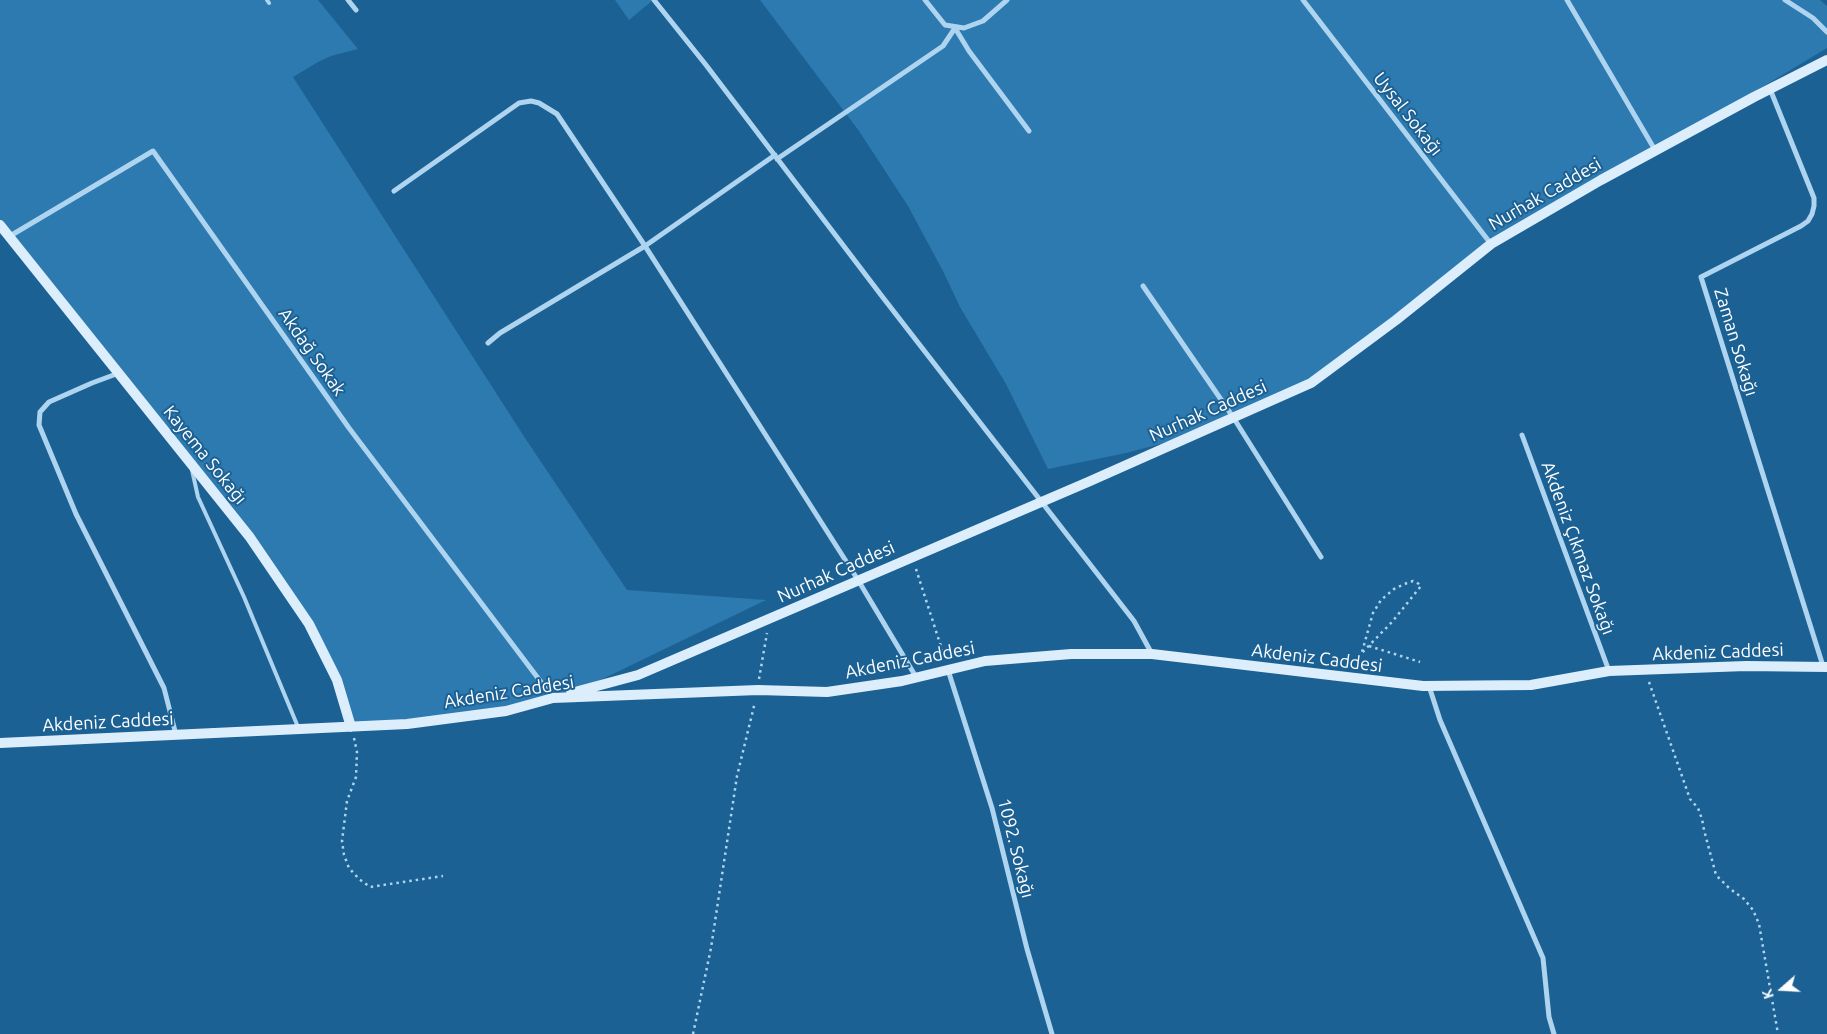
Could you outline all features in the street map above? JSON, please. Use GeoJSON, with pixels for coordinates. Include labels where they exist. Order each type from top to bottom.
{"type":"FeatureCollection","features":[{"type":"Feature","properties":{"kind":"street"},"geometry":{"type":"LineString","coordinates":[[348,0],[356,10]]}},
{"type":"Feature","properties":{"kind":"street"},"geometry":{"type":"LineString","coordinates":[[654,0],[1134,621],[1152,654]]}},
{"type":"Feature","properties":{"kind":"street"},"geometry":{"type":"LineString","coordinates":[[924,0],[945,25],[954,28],[974,26],[983,21],[1007,0]]}},
{"type":"Feature","properties":{"kind":"street","name":"Uysal Sokağı"},"geometry":{"type":"LineString","coordinates":[[1303,0],[1491,244]]}},
{"type":"Feature","properties":{"kind":"street"},"geometry":{"type":"LineString","coordinates":[[1567,0],[1656,150]]}},
{"type":"Feature","properties":{"kind":"street"},"geometry":{"type":"LineString","coordinates":[[1785,0],[1813,18],[1827,32]]}},
{"type":"Feature","properties":{"kind":"street"},"geometry":{"type":"LineString","coordinates":[[488,343],[500,333],[645,246],[943,46],[954,28]]}},
{"type":"Feature","properties":{"kind":"street"},"geometry":{"type":"LineString","coordinates":[[954,28],[1029,131]]}},
{"type":"Feature","properties":{"kind":"street","name":"Nurhak Caddesi"},"geometry":{"type":"LineString","coordinates":[[553,698],[638,675],[1311,383],[1396,320],[1491,244],[1656,150],[1827,60]]}},
{"type":"Feature","properties":{"kind":"street","name":"Zaman Sokağı"},"geometry":{"type":"LineString","coordinates":[[1770,89],[1814,198],[1812,214],[1808,221],[1801,226],[1701,277],[1825,667]]}},
{"type":"Feature","properties":{"kind":"street"},"geometry":{"type":"LineString","coordinates":[[394,191],[519,103],[531,101],[547,106],[557,114],[645,246],[858,580],[916,678]]}},
{"type":"Feature","properties":{"kind":"street","name":"Akdağ Sokak"},"geometry":{"type":"LineString","coordinates":[[10,236],[153,151],[349,428],[553,698]]}},
{"type":"Feature","properties":{"kind":"street","name":"Kayema Sokağı"},"geometry":{"type":"LineString","coordinates":[[0,225],[191,466],[249,536],[309,624],[337,680],[351,727]]}},
{"type":"Feature","properties":{"kind":"street"},"geometry":{"type":"LineString","coordinates":[[1143,286],[1233,417],[1321,556]]}},
{"type":"Feature","properties":{"kind":"street"},"geometry":{"type":"LineString","coordinates":[[119,373],[50,402],[40,412],[39,425],[76,514],[164,688],[176,735]]}},
{"type":"Feature","properties":{"kind":"street","name":"Akdeniz Çıkmaz Sokağı"},"geometry":{"type":"LineString","coordinates":[[1522,435],[1609,671]]}},
{"type":"Feature","properties":{"kind":"street","name":"Akdeniz Caddesi"},"geometry":{"type":"LineString","coordinates":[[0,743],[407,724],[506,711],[553,698],[758,690],[827,692],[916,678],[985,661],[1071,654],[1152,654],[1428,686],[1531,685],[1609,671],[1746,666],[1825,667]]}},
{"type":"Feature","properties":{"kind":"street","name":"1092. Sokağı"},"geometry":{"type":"LineString","coordinates":[[948,670],[992,808],[1027,949],[1052,1034]]}},
{"type":"Feature","properties":{"kind":"street"},"geometry":{"type":"LineString","coordinates":[[1428,686],[1440,720],[1543,958],[1549,1017],[1554,1034]]}},
{"type":"Feature","properties":{"kind":"lane"},"geometry":{"type":"LineString","coordinates":[[191,466],[201,506],[244,597],[299,729]]}},
{"type":"Feature","properties":{"kind":"path"},"geometry":{"type":"LineString","coordinates":[[912,557],[948,670]]}},
{"type":"Feature","properties":{"kind":"path"},"geometry":{"type":"LineString","coordinates":[[1410,581],[1419,584],[1421,586],[1392,622],[1369,646],[1362,652],[1373,613],[1381,600],[1394,589],[1410,581]]}},
{"type":"Feature","properties":{"kind":"path"},"geometry":{"type":"LineString","coordinates":[[694,1034],[711,948],[737,776],[758,690],[770,619]]}},
{"type":"Feature","properties":{"kind":"path"},"geometry":{"type":"LineString","coordinates":[[1369,646],[1420,662]]}},
{"type":"Feature","properties":{"kind":"path"},"geometry":{"type":"LineString","coordinates":[[1645,671],[1690,800],[1698,808],[1702,819],[1716,875],[1744,899],[1753,910],[1759,924],[1778,1034]]}},
{"type":"Feature","properties":{"kind":"path"},"geometry":{"type":"LineString","coordinates":[[351,727],[357,752],[356,777],[347,802],[342,841],[344,855],[349,868],[358,879],[370,887],[444,876]]}},
{"type":"Feature","properties":{"kind":"shaded area"},"geometry":{"type":"Polygon","coordinates":[[[0,0],[318,0],[358,49],[331,56],[293,77],[525,438],[627,590],[766,600],[557,701],[352,727],[348,710],[283,584],[0,226],[0,0]]]}},
{"type":"Feature","properties":{"kind":"shaded area"},"geometry":{"type":"Polygon","coordinates":[[[615,0],[653,0],[629,20],[615,0]]]}},
{"type":"Feature","properties":{"kind":"shaded area"},"geometry":{"type":"Polygon","coordinates":[[[760,0],[1820,0],[1827,6],[1827,48],[1646,157],[1502,238],[1309,380],[1201,430],[1164,443],[1048,469],[1006,384],[960,307],[908,206],[859,131],[760,0]]]}}]}
